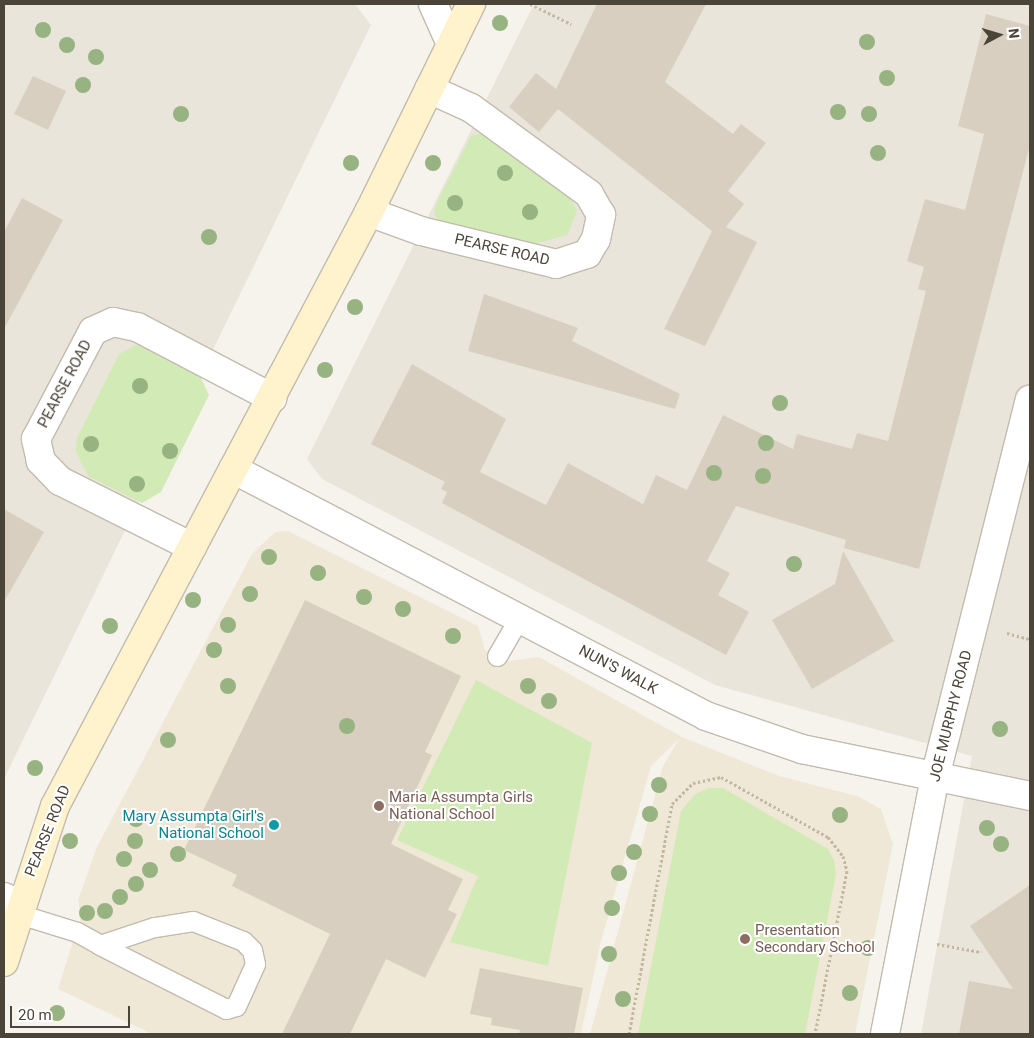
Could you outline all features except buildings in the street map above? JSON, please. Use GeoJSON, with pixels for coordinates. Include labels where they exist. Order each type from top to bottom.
{"type":"FeatureCollection","features":[{"type":"Feature","properties":{"kind":"street"},"geometry":{"type":"LineString","coordinates":[[433,4],[451,44]]}},
{"type":"Feature","properties":{"kind":"street","name":"PEARSE ROAD"},"geometry":{"type":"LineString","coordinates":[[4,962],[13,905],[55,806],[370,212],[471,4]]}},
{"type":"Feature","properties":{"kind":"street","name":"PEARSE ROAD"},"geometry":{"type":"LineString","coordinates":[[370,212],[421,230],[556,264],[581,258],[596,239],[601,215],[589,194],[471,108],[430,89]]}},
{"type":"Feature","properties":{"kind":"street","name":"PEARSE ROAD"},"geometry":{"type":"LineString","coordinates":[[192,547],[60,481],[41,461],[36,439],[93,331],[113,322],[137,327],[272,398]]}},
{"type":"Feature","properties":{"kind":"street","name":"JOE MURPHY ROAD"},"geometry":{"type":"LineString","coordinates":[[886,1034],[935,777],[1030,400]]}},
{"type":"Feature","properties":{"kind":"street","name":"NUN'S WALK"},"geometry":{"type":"LineString","coordinates":[[233,469],[706,716],[802,749],[1030,796]]}},
{"type":"Feature","properties":{"kind":"lane"},"geometry":{"type":"LineString","coordinates":[[497,656],[519,618]]}},
{"type":"Feature","properties":{"kind":"lane"},"geometry":{"type":"LineString","coordinates":[[13,905],[100,945],[226,1009],[236,1006],[255,964],[252,950],[243,941],[193,921],[154,927],[100,945]]}},
{"type":"Feature","properties":{"kind":"path"},"geometry":{"type":"LineString","coordinates":[[530,4],[571,24]]}},
{"type":"Feature","properties":{"kind":"path"},"geometry":{"type":"LineString","coordinates":[[1004,633],[1030,639]]}},
{"type":"Feature","properties":{"kind":"path"},"geometry":{"type":"LineString","coordinates":[[629,1034],[672,804],[688,786],[721,777],[828,837],[843,856],[847,871],[815,1034]]}},
{"type":"Feature","properties":{"kind":"path"},"geometry":{"type":"LineString","coordinates":[[929,942],[981,952]]}},
{"type":"Feature","properties":{"kind":"shaded area"},"geometry":{"type":"Polygon","coordinates":[[[4,4],[355,4],[371,25],[4,779],[4,4]]]}},
{"type":"Feature","properties":{"kind":"shaded area"},"geometry":{"type":"Polygon","coordinates":[[[534,4],[1030,4],[1030,1034],[921,1034],[972,756],[715,685],[322,479],[307,459],[534,4]]]}},
{"type":"Feature","properties":{"kind":"shaded area","name":"Maria Assumpta Girls National School"},"geometry":{"type":"Polygon","coordinates":[[[288,531],[478,626],[485,650],[507,661],[539,657],[682,737],[779,776],[857,796],[881,809],[893,844],[855,1034],[590,1034],[663,766],[679,739],[651,766],[601,941],[581,1034],[152,1034],[58,989],[81,916],[78,900],[97,847],[252,554],[275,532],[288,531]]]}},
{"type":"Feature","properties":{"kind":"green space"},"geometry":{"type":"Polygon","coordinates":[[[484,133],[568,194],[577,211],[567,235],[530,245],[439,222],[434,214],[436,204],[471,136],[484,133]]]}},
{"type":"Feature","properties":{"kind":"green space"},"geometry":{"type":"Polygon","coordinates":[[[138,344],[199,374],[209,395],[161,492],[142,503],[88,476],[76,452],[77,438],[119,354],[138,344]]]}},
{"type":"Feature","properties":{"kind":"green space"},"geometry":{"type":"Polygon","coordinates":[[[476,680],[592,743],[548,966],[450,942],[478,876],[397,840],[476,680]]]}},
{"type":"Feature","properties":{"kind":"green space"},"geometry":{"type":"Polygon","coordinates":[[[709,788],[723,788],[828,849],[834,860],[836,874],[805,1034],[638,1034],[681,811],[695,794],[709,788]]]}},
{"type":"Feature","properties":{"kind":"place","name":"Maria Assumpta Girls National School"},"geometry":{"type":"Point","coordinates":[379,806]}},
{"type":"Feature","properties":{"kind":"place","name":"Mary Assumpta Girl's National School"},"geometry":{"type":"Point","coordinates":[274,825]}},
{"type":"Feature","properties":{"kind":"place","name":"Presentation Secondary School"},"geometry":{"type":"Point","coordinates":[745,939]}}]}
